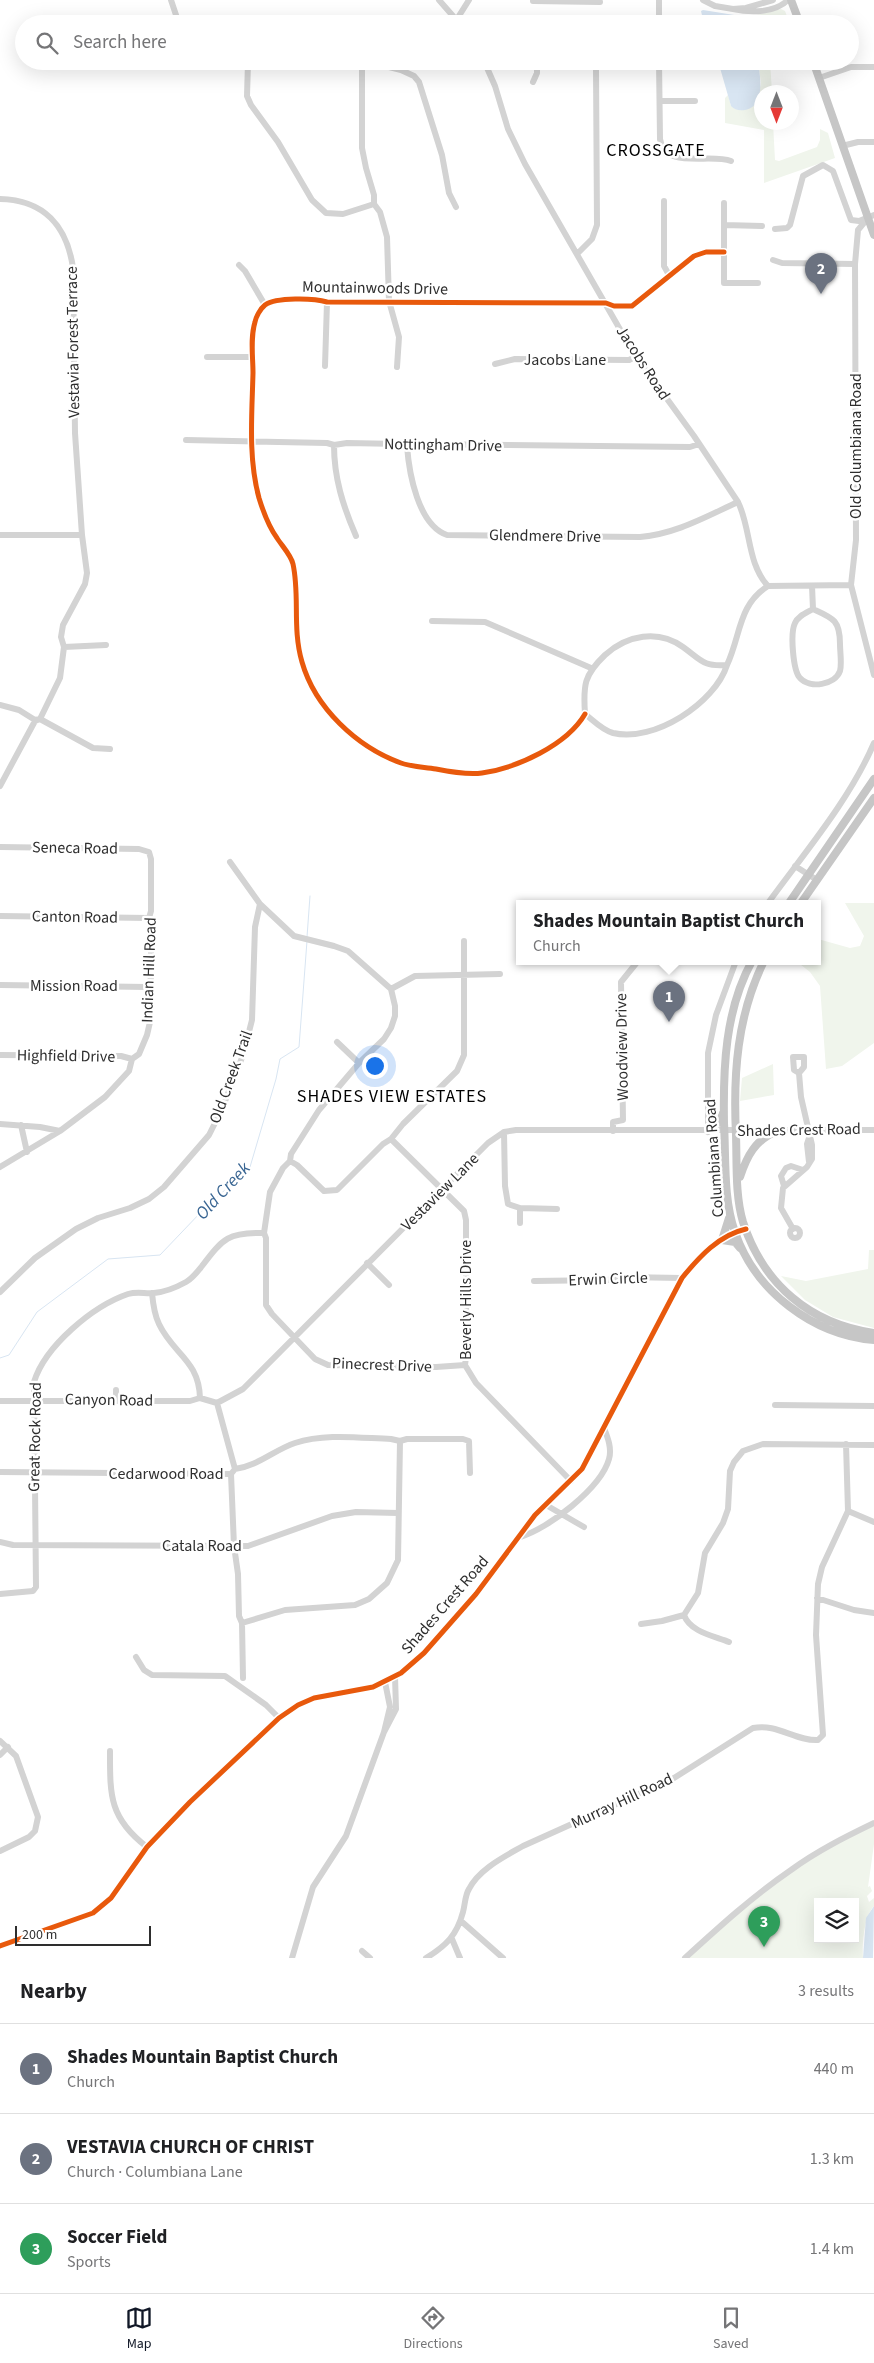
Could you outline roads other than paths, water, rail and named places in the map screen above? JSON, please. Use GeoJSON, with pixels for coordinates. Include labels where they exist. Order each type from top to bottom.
{"type":"FeatureCollection","features":[{"type":"Feature","properties":{"kind":"main road"},"geometry":{"type":"LineString","coordinates":[[790,0],[796,15]]}},
{"type":"Feature","properties":{"kind":"main road"},"geometry":{"type":"LineString","coordinates":[[816,70],[842,146],[871,217],[874,235]]}},
{"type":"Feature","properties":{"kind":"main road"},"geometry":{"type":"LineString","coordinates":[[791,900],[874,779]]}},
{"type":"Feature","properties":{"kind":"main road"},"geometry":{"type":"LineString","coordinates":[[803,900],[874,798]]}},
{"type":"Feature","properties":{"kind":"main road","name":"Columbiana Road"},"geometry":{"type":"LineString","coordinates":[[750,965],[739,992],[727,1043],[723,1078],[730,1214],[734,1231],[742,1250],[766,1285],[786,1305],[815,1324],[842,1334],[874,1340]]}},
{"type":"Feature","properties":{"kind":"main road","name":"Columbiana Road"},"geometry":{"type":"LineString","coordinates":[[762,965],[750,996],[740,1030],[735,1079],[738,1182],[740,1205],[746,1229],[763,1266],[795,1301],[823,1319],[843,1327],[874,1333]]}},
{"type":"Feature","properties":{"kind":"main road"},"geometry":{"type":"LineString","coordinates":[[739,992],[750,996]]}},
{"type":"Feature","properties":{"kind":"main road"},"geometry":{"type":"LineString","coordinates":[[723,1078],[735,1079]]}},
{"type":"Feature","properties":{"kind":"main road"},"geometry":{"type":"LineString","coordinates":[[708,1130],[720,1121],[724,1108]]}},
{"type":"Feature","properties":{"kind":"main road"},"geometry":{"type":"LineString","coordinates":[[738,1182],[746,1160],[756,1145],[763,1138],[777,1131]]}},
{"type":"Feature","properties":{"kind":"main road"},"geometry":{"type":"LineString","coordinates":[[730,1214],[722,1240],[734,1242],[742,1250]]}},
{"type":"Feature","properties":{"kind":"street"},"geometry":{"type":"LineString","coordinates":[[171,0],[176,15]]}},
{"type":"Feature","properties":{"kind":"street"},"geometry":{"type":"LineString","coordinates":[[439,0],[452,15]]}},
{"type":"Feature","properties":{"kind":"street"},"geometry":{"type":"LineString","coordinates":[[462,15],[469,0]]}},
{"type":"Feature","properties":{"kind":"street"},"geometry":{"type":"LineString","coordinates":[[659,0],[659,15]]}},
{"type":"Feature","properties":{"kind":"street"},"geometry":{"type":"LineString","coordinates":[[703,0],[715,6],[734,9],[783,5],[790,0]]}},
{"type":"Feature","properties":{"kind":"street"},"geometry":{"type":"LineString","coordinates":[[753,6],[772,0]]}},
{"type":"Feature","properties":{"kind":"street"},"geometry":{"type":"LineString","coordinates":[[533,1],[600,2]]}},
{"type":"Feature","properties":{"kind":"street"},"geometry":{"type":"LineString","coordinates":[[859,67],[874,67]]}},
{"type":"Feature","properties":{"kind":"street"},"geometry":{"type":"LineString","coordinates":[[248,70],[247,96],[251,105],[278,142],[312,200],[326,212],[343,214],[374,204]]}},
{"type":"Feature","properties":{"kind":"street"},"geometry":{"type":"LineString","coordinates":[[362,70],[362,148],[374,195],[374,204],[380,212],[387,237],[389,302],[399,337],[397,367]]}},
{"type":"Feature","properties":{"kind":"street"},"geometry":{"type":"LineString","coordinates":[[401,70],[414,76],[419,82],[442,155],[449,193],[456,207]]}},
{"type":"Feature","properties":{"kind":"street","name":"Jacobs Road"},"geometry":{"type":"LineString","coordinates":[[487,70],[514,141],[635,357],[738,502],[743,512],[755,564],[762,579],[768,586]]}},
{"type":"Feature","properties":{"kind":"street"},"geometry":{"type":"LineString","coordinates":[[533,82],[537,70]]}},
{"type":"Feature","properties":{"kind":"street"},"geometry":{"type":"LineString","coordinates":[[578,253],[592,239],[597,225],[596,70]]}},
{"type":"Feature","properties":{"kind":"street"},"geometry":{"type":"LineString","coordinates":[[659,70],[660,143],[667,154],[677,158],[724,159],[730,161]]}},
{"type":"Feature","properties":{"kind":"street"},"geometry":{"type":"LineString","coordinates":[[819,78],[843,70]]}},
{"type":"Feature","properties":{"kind":"street"},"geometry":{"type":"LineString","coordinates":[[660,101],[695,101]]}},
{"type":"Feature","properties":{"kind":"street"},"geometry":{"type":"LineString","coordinates":[[842,146],[858,142],[874,142]]}},
{"type":"Feature","properties":{"kind":"street"},"geometry":{"type":"LineString","coordinates":[[775,229],[787,228],[790,225],[803,176],[823,165],[830,167],[833,171],[851,220],[859,221],[871,217]]}},
{"type":"Feature","properties":{"kind":"street","name":"Vestavia Forest Terrace"},"geometry":{"type":"LineString","coordinates":[[0,199],[17,199],[34,205],[47,214],[66,239],[71,253],[73,268],[75,432],[82,535],[87,573],[85,584],[63,625],[62,637],[64,647],[60,678],[40,719],[35,721],[0,786]]}},
{"type":"Feature","properties":{"kind":"street"},"geometry":{"type":"LineString","coordinates":[[664,201],[664,266],[669,275]]}},
{"type":"Feature","properties":{"kind":"street"},"geometry":{"type":"LineString","coordinates":[[724,203],[724,283],[758,283]]}},
{"type":"Feature","properties":{"kind":"street","name":"Old Columbiana Road"},"geometry":{"type":"LineString","coordinates":[[871,217],[858,230],[855,264],[856,540],[851,574],[874,675]]}},
{"type":"Feature","properties":{"kind":"street"},"geometry":{"type":"LineString","coordinates":[[724,225],[762,226]]}},
{"type":"Feature","properties":{"kind":"street","name":"Mountainwoods Drive"},"geometry":{"type":"LineString","coordinates":[[265,305],[275,301],[320,300],[327,302],[606,303],[614,306],[632,306],[698,254],[724,252]]}},
{"type":"Feature","properties":{"kind":"street"},"geometry":{"type":"LineString","coordinates":[[773,260],[782,263],[855,264]]}},
{"type":"Feature","properties":{"kind":"street"},"geometry":{"type":"LineString","coordinates":[[239,265],[245,271],[265,305],[254,323],[251,357],[254,474],[260,500],[275,536],[293,562],[295,628],[307,677],[328,709],[355,738],[382,755],[402,764],[455,773],[476,774],[499,771],[537,756],[565,736],[581,721],[585,714],[585,686],[591,668],[614,647],[628,639],[656,636],[675,642],[707,665],[728,665]]}},
{"type":"Feature","properties":{"kind":"street"},"geometry":{"type":"LineString","coordinates":[[325,366],[327,302]]}},
{"type":"Feature","properties":{"kind":"street"},"geometry":{"type":"LineString","coordinates":[[207,357],[251,357]]}},
{"type":"Feature","properties":{"kind":"street","name":"Jacobs Lane"},"geometry":{"type":"LineString","coordinates":[[495,364],[515,359],[628,360],[635,357]]}},
{"type":"Feature","properties":{"kind":"street","name":"Nottingham Drive"},"geometry":{"type":"LineString","coordinates":[[186,440],[327,443],[334,445],[347,443],[402,444],[407,446],[414,444],[690,448],[698,444]]}},
{"type":"Feature","properties":{"kind":"street"},"geometry":{"type":"LineString","coordinates":[[334,445],[336,482],[345,511],[356,536]]}},
{"type":"Feature","properties":{"kind":"street","name":"Glendmere Drive"},"geometry":{"type":"LineString","coordinates":[[407,446],[408,467],[421,509],[431,526],[439,532],[447,534],[659,536],[738,502]]}},
{"type":"Feature","properties":{"kind":"street"},"geometry":{"type":"LineString","coordinates":[[0,535],[82,535]]}},
{"type":"Feature","properties":{"kind":"street"},"geometry":{"type":"LineString","coordinates":[[585,714],[600,727],[614,733],[634,734],[657,728],[689,712],[702,703],[718,684],[728,665],[751,600],[768,586],[852,585]]}},
{"type":"Feature","properties":{"kind":"street"},"geometry":{"type":"LineString","coordinates":[[812,586],[813,609]]}},
{"type":"Feature","properties":{"kind":"street"},"geometry":{"type":"LineString","coordinates":[[813,609],[832,619],[839,628],[840,671],[833,680],[825,683],[807,683],[801,680],[795,671],[794,624],[801,615],[813,609]]}},
{"type":"Feature","properties":{"kind":"street"},"geometry":{"type":"LineString","coordinates":[[432,620],[485,622],[591,668]]}},
{"type":"Feature","properties":{"kind":"street"},"geometry":{"type":"LineString","coordinates":[[64,647],[106,645]]}},
{"type":"Feature","properties":{"kind":"street"},"geometry":{"type":"LineString","coordinates":[[0,706],[19,710],[35,720],[40,719],[93,748],[110,748]]}},
{"type":"Feature","properties":{"kind":"street"},"geometry":{"type":"LineString","coordinates":[[770,900],[840,802],[874,743]]}},
{"type":"Feature","properties":{"kind":"street","name":"Seneca Road"},"geometry":{"type":"LineString","coordinates":[[0,847],[139,849],[149,852]]}},
{"type":"Feature","properties":{"kind":"street","name":"Indian Hill Road"},"geometry":{"type":"LineString","coordinates":[[0,1167],[60,1131],[116,1087],[129,1071],[132,1059],[138,1054],[147,1035],[151,993],[148,987],[151,978],[151,924],[149,918],[151,912],[152,859],[149,852]]}},
{"type":"Feature","properties":{"kind":"street"},"geometry":{"type":"LineString","coordinates":[[230,862],[260,904],[294,936],[334,946],[348,952],[391,989],[415,976],[500,974]]}},
{"type":"Feature","properties":{"kind":"street"},"geometry":{"type":"LineString","coordinates":[[795,866],[817,880]]}},
{"type":"Feature","properties":{"kind":"street","name":"Old Creek Trail"},"geometry":{"type":"LineString","coordinates":[[0,1292],[35,1258],[76,1229],[98,1218],[130,1208],[149,1199],[164,1188],[209,1135],[222,1109],[242,1055],[252,1020],[255,927],[260,904]]}},
{"type":"Feature","properties":{"kind":"street","name":"Canton Road"},"geometry":{"type":"LineString","coordinates":[[0,916],[149,918]]}},
{"type":"Feature","properties":{"kind":"street"},"geometry":{"type":"LineString","coordinates":[[290,1161],[297,1165],[320,1188],[330,1192],[337,1190],[391,1139],[403,1124],[457,1071],[462,1062],[464,941]]}},
{"type":"Feature","properties":{"kind":"street","name":"Woodview Drive"},"geometry":{"type":"LineString","coordinates":[[613,1131],[613,1122],[623,1120],[621,982],[635,965]]}},
{"type":"Feature","properties":{"kind":"street"},"geometry":{"type":"LineString","coordinates":[[708,1130],[708,1053],[716,1015],[735,965]]}},
{"type":"Feature","properties":{"kind":"street","name":"Mission Road"},"geometry":{"type":"LineString","coordinates":[[0,985],[148,987]]}},
{"type":"Feature","properties":{"kind":"street","name":"Pinecrest Drive"},"geometry":{"type":"LineString","coordinates":[[391,989],[395,1006],[395,1016],[391,1028],[384,1039],[359,1063],[319,1110],[270,1192],[264,1233],[266,1238],[266,1305],[272,1314],[315,1358],[328,1365],[436,1367],[465,1365]]}},
{"type":"Feature","properties":{"kind":"street"},"geometry":{"type":"LineString","coordinates":[[337,1042],[359,1063]]}},
{"type":"Feature","properties":{"kind":"street","name":"Highfield Drive"},"geometry":{"type":"LineString","coordinates":[[0,1055],[121,1056],[132,1059]]}},
{"type":"Feature","properties":{"kind":"street"},"geometry":{"type":"LineString","coordinates":[[793,1229],[781,1208],[781,1195],[784,1186],[803,1170],[812,1159],[812,1144],[809,1138],[809,1130],[801,1097],[799,1073]]}},
{"type":"Feature","properties":{"kind":"street"},"geometry":{"type":"LineString","coordinates":[[0,1124],[60,1131]]}},
{"type":"Feature","properties":{"kind":"street"},"geometry":{"type":"LineString","coordinates":[[21,1126],[27,1152]]}},
{"type":"Feature","properties":{"kind":"street"},"geometry":{"type":"LineString","coordinates":[[558,1209],[520,1208],[508,1204],[505,1186],[504,1132],[516,1130],[725,1131]]}},
{"type":"Feature","properties":{"kind":"street","name":"Shades Crest Road"},"geometry":{"type":"LineString","coordinates":[[725,1131],[874,1130]]}},
{"type":"Feature","properties":{"kind":"street","name":"Vestaview Lane"},"geometry":{"type":"LineString","coordinates":[[217,1403],[243,1389],[488,1143],[504,1132]]}},
{"type":"Feature","properties":{"kind":"street","name":"Beverly Hills Drive"},"geometry":{"type":"LineString","coordinates":[[391,1139],[464,1211],[466,1220],[465,1365],[476,1383],[571,1481]]}},
{"type":"Feature","properties":{"kind":"street"},"geometry":{"type":"LineString","coordinates":[[784,1186],[781,1176],[786,1168],[791,1166],[803,1170]]}},
{"type":"Feature","properties":{"kind":"street"},"geometry":{"type":"LineString","coordinates":[[520,1208],[520,1223]]}},
{"type":"Feature","properties":{"kind":"street","name":"Shades Crest Road"},"geometry":{"type":"LineString","coordinates":[[0,1946],[93,1914],[111,1898],[147,1847],[190,1802],[280,1718],[298,1705],[314,1698],[373,1687],[395,1676],[424,1653],[476,1594],[546,1505],[582,1470],[682,1278],[702,1253],[734,1231],[746,1229]]}},
{"type":"Feature","properties":{"kind":"street","name":"Great Rock Road"},"geometry":{"type":"LineString","coordinates":[[0,1594],[36,1588],[34,1382],[38,1371],[74,1327],[109,1302],[140,1291],[152,1294],[172,1289],[189,1281],[218,1244],[231,1235],[243,1232],[264,1233]]}},
{"type":"Feature","properties":{"kind":"street"},"geometry":{"type":"LineString","coordinates":[[367,1263],[389,1285]]}},
{"type":"Feature","properties":{"kind":"street","name":"Erwin Circle"},"geometry":{"type":"LineString","coordinates":[[534,1281],[607,1280],[623,1277],[682,1278]]}},
{"type":"Feature","properties":{"kind":"street"},"geometry":{"type":"LineString","coordinates":[[152,1294],[153,1307],[158,1323],[194,1368],[200,1398]]}},
{"type":"Feature","properties":{"kind":"street"},"geometry":{"type":"LineString","coordinates":[[116,1390],[116,1400]]}},
{"type":"Feature","properties":{"kind":"street","name":"Canyon Road"},"geometry":{"type":"LineString","coordinates":[[0,1400],[190,1401],[200,1398],[217,1403]]}},
{"type":"Feature","properties":{"kind":"street"},"geometry":{"type":"LineString","coordinates":[[217,1403],[233,1471],[234,1546],[238,1574],[239,1616],[242,1624],[243,1678]]}},
{"type":"Feature","properties":{"kind":"street"},"geometry":{"type":"LineString","coordinates":[[775,1405],[874,1406]]}},
{"type":"Feature","properties":{"kind":"street"},"geometry":{"type":"LineString","coordinates":[[519,1537],[541,1529],[585,1496],[609,1459],[609,1443],[604,1428]]}},
{"type":"Feature","properties":{"kind":"street","name":"Cedarwood Road"},"geometry":{"type":"LineString","coordinates":[[0,1472],[233,1471],[247,1467],[293,1444],[309,1439],[391,1438],[400,1442],[407,1439],[469,1441],[470,1473]]}},
{"type":"Feature","properties":{"kind":"street"},"geometry":{"type":"LineString","coordinates":[[242,1624],[285,1610],[355,1606],[369,1599],[387,1583],[398,1560],[400,1442]]}},
{"type":"Feature","properties":{"kind":"street"},"geometry":{"type":"LineString","coordinates":[[641,1624],[684,1615],[698,1593],[705,1553],[723,1523],[728,1509],[730,1471],[734,1462],[743,1451],[763,1444],[874,1445]]}},
{"type":"Feature","properties":{"kind":"street"},"geometry":{"type":"LineString","coordinates":[[846,1444],[848,1512],[822,1567],[817,1598],[854,1610],[874,1613]]}},
{"type":"Feature","properties":{"kind":"street"},"geometry":{"type":"LineString","coordinates":[[546,1505],[584,1527]]}},
{"type":"Feature","properties":{"kind":"street","name":"Catala Road"},"geometry":{"type":"LineString","coordinates":[[0,1542],[13,1545],[234,1546],[259,1543],[332,1516],[356,1512],[398,1513]]}},
{"type":"Feature","properties":{"kind":"street"},"geometry":{"type":"LineString","coordinates":[[848,1512],[874,1522]]}},
{"type":"Feature","properties":{"kind":"street","name":"Murray Hill Road"},"geometry":{"type":"LineString","coordinates":[[460,1921],[468,1889],[499,1860],[523,1846],[674,1778],[753,1728],[769,1727],[810,1741],[818,1740],[823,1735],[816,1635],[817,1598]]}},
{"type":"Feature","properties":{"kind":"street"},"geometry":{"type":"LineString","coordinates":[[684,1615],[686,1621],[696,1629],[729,1642]]}},
{"type":"Feature","properties":{"kind":"street"},"geometry":{"type":"LineString","coordinates":[[136,1657],[144,1670],[152,1675],[225,1676],[266,1705],[280,1718]]}},
{"type":"Feature","properties":{"kind":"street"},"geometry":{"type":"LineString","coordinates":[[384,1732],[396,1709],[395,1676]]}},
{"type":"Feature","properties":{"kind":"street"},"geometry":{"type":"LineString","coordinates":[[292,1958],[313,1887],[346,1836],[384,1732],[390,1706],[385,1682]]}},
{"type":"Feature","properties":{"kind":"street"},"geometry":{"type":"LineString","coordinates":[[0,1742],[8,1747],[16,1756],[38,1816],[35,1831],[29,1837],[0,1851]]}},
{"type":"Feature","properties":{"kind":"street"},"geometry":{"type":"LineString","coordinates":[[0,1755],[8,1747]]}},
{"type":"Feature","properties":{"kind":"street"},"geometry":{"type":"LineString","coordinates":[[110,1751],[110,1786],[115,1812],[133,1837],[147,1847]]}},
{"type":"Feature","properties":{"kind":"street"},"geometry":{"type":"LineString","coordinates":[[685,1958],[744,1905],[791,1870],[841,1839],[874,1823]]}},
{"type":"Feature","properties":{"kind":"street"},"geometry":{"type":"LineString","coordinates":[[426,1958],[452,1939],[460,1921],[503,1958]]}},
{"type":"Feature","properties":{"kind":"street"},"geometry":{"type":"LineString","coordinates":[[452,1939],[460,1958]]}},
{"type":"Feature","properties":{"kind":"street"},"geometry":{"type":"LineString","coordinates":[[362,1951],[370,1958]]}},
{"type":"Feature","properties":{"kind":"water"},"geometry":{"type":"Polygon","coordinates":[[[703,10],[734,15],[702,15],[701,11],[703,10]]]}},
{"type":"Feature","properties":{"kind":"water"},"geometry":{"type":"Polygon","coordinates":[[[721,70],[759,70],[760,85],[754,85],[754,105],[745,110],[736,109],[731,106],[721,70]]]}},
{"type":"Feature","properties":{"kind":"water"},"geometry":{"type":"Polygon","coordinates":[[[874,1906],[873,1958],[863,1958],[866,1918],[874,1906]]]}},
{"type":"Feature","properties":{"kind":"waterway","name":"Old Creek"},"geometry":{"type":"LineString","coordinates":[[307,937],[310,896]]}},
{"type":"Feature","properties":{"kind":"waterway","name":"Old Creek"},"geometry":{"type":"LineString","coordinates":[[0,1358],[9,1355],[37,1312],[108,1259],[160,1255],[202,1211],[250,1167],[280,1059],[299,1047],[307,941]]}},
{"type":"Feature","properties":{"kind":"place","name":"VESTAVIA CHURCH OF CHRIST"},"geometry":{"type":"Point","coordinates":[821,294]}},
{"type":"Feature","properties":{"kind":"place","name":"Shades Mountain Baptist Church"},"geometry":{"type":"Point","coordinates":[669,1022]}},
{"type":"Feature","properties":{"kind":"place","name":"Soccer Field"},"geometry":{"type":"Point","coordinates":[764,1947]}},
{"type":"Feature","properties":{"kind":"district","name":"CROSSGATE"},"geometry":{"type":"Point","coordinates":[656,150]}},
{"type":"Feature","properties":{"kind":"district","name":"SHADES VIEW ESTATES"},"geometry":{"type":"Point","coordinates":[392,1096]}}]}
